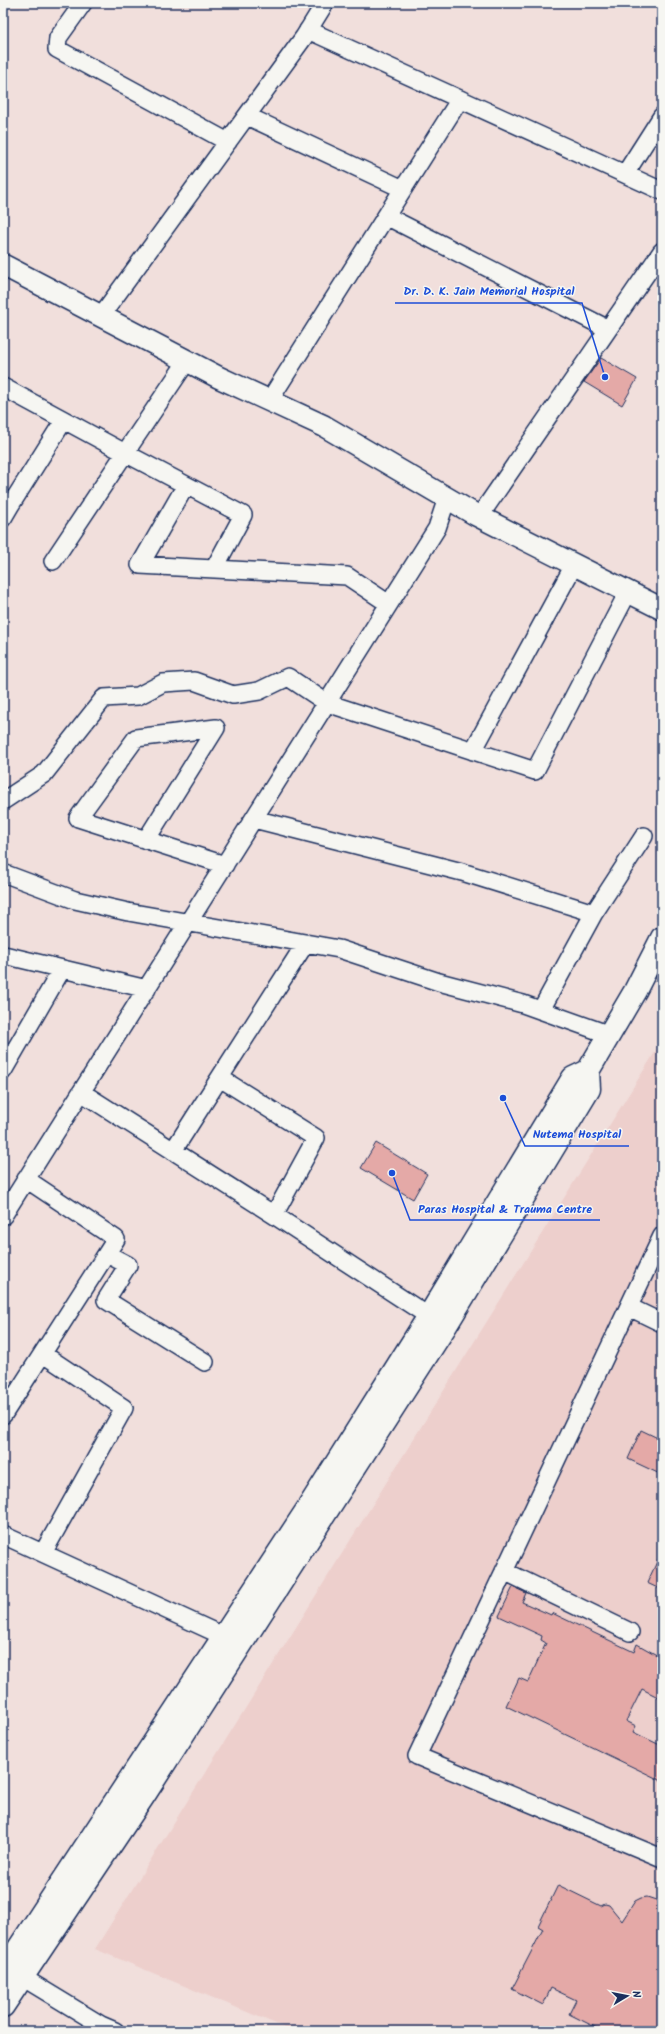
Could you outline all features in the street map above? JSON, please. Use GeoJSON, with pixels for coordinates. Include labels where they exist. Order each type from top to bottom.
{"type":"FeatureCollection","features":[{"type":"Feature","properties":{"kind":"highway"},"geometry":{"type":"LineString","coordinates":[[3,2006],[13,1975],[143,1797],[233,1641],[588,1089],[588,1071],[656,965],[662,938]]}},
{"type":"Feature","properties":{"kind":"street"},"geometry":{"type":"LineString","coordinates":[[83,3],[58,38],[57,48],[228,142]]}},
{"type":"Feature","properties":{"kind":"street"},"geometry":{"type":"LineString","coordinates":[[101,316],[247,116],[308,30],[325,3]]}},
{"type":"Feature","properties":{"kind":"street"},"geometry":{"type":"LineString","coordinates":[[308,30],[662,191]]}},
{"type":"Feature","properties":{"kind":"street"},"geometry":{"type":"LineString","coordinates":[[269,401],[460,99]]}},
{"type":"Feature","properties":{"kind":"street"},"geometry":{"type":"LineString","coordinates":[[247,116],[403,189]]}},
{"type":"Feature","properties":{"kind":"street"},"geometry":{"type":"LineString","coordinates":[[625,174],[662,116]]}},
{"type":"Feature","properties":{"kind":"street"},"geometry":{"type":"LineString","coordinates":[[386,216],[608,329]]}},
{"type":"Feature","properties":{"kind":"street"},"geometry":{"type":"LineString","coordinates":[[479,517],[662,251]]}},
{"type":"Feature","properties":{"kind":"street"},"geometry":{"type":"LineString","coordinates":[[3,265],[187,361],[324,426],[479,517],[662,609]]}},
{"type":"Feature","properties":{"kind":"street"},"geometry":{"type":"LineString","coordinates":[[52,561],[187,361]]}},
{"type":"Feature","properties":{"kind":"street"},"geometry":{"type":"LineString","coordinates":[[3,387],[243,515],[214,569]]}},
{"type":"Feature","properties":{"kind":"street"},"geometry":{"type":"LineString","coordinates":[[5,509],[64,420]]}},
{"type":"Feature","properties":{"kind":"street"},"geometry":{"type":"LineString","coordinates":[[186,485],[140,565],[347,576],[389,604]]}},
{"type":"Feature","properties":{"kind":"street"},"geometry":{"type":"LineString","coordinates":[[5,1206],[26,1179],[437,528],[447,498]]}},
{"type":"Feature","properties":{"kind":"street"},"geometry":{"type":"LineString","coordinates":[[473,751],[574,565]]}},
{"type":"Feature","properties":{"kind":"street"},"geometry":{"type":"LineString","coordinates":[[3,801],[44,774],[104,698],[138,696],[163,683],[194,681],[233,695],[259,691],[288,677],[327,704],[535,771],[628,592]]}},
{"type":"Feature","properties":{"kind":"street"},"geometry":{"type":"LineString","coordinates":[[146,840],[216,728],[136,738],[78,818],[225,866]]}},
{"type":"Feature","properties":{"kind":"street"},"geometry":{"type":"LineString","coordinates":[[254,819],[462,872],[594,913]]}},
{"type":"Feature","properties":{"kind":"street"},"geometry":{"type":"LineString","coordinates":[[542,1010],[594,913],[644,836]]}},
{"type":"Feature","properties":{"kind":"street"},"geometry":{"type":"LineString","coordinates":[[3,873],[75,900],[128,912],[339,949],[439,982],[542,1010],[610,1035]]}},
{"type":"Feature","properties":{"kind":"street"},"geometry":{"type":"LineString","coordinates":[[173,1151],[305,944]]}},
{"type":"Feature","properties":{"kind":"street"},"geometry":{"type":"LineString","coordinates":[[3,956],[147,989]]}},
{"type":"Feature","properties":{"kind":"street"},"geometry":{"type":"LineString","coordinates":[[3,1071],[62,969]]}},
{"type":"Feature","properties":{"kind":"street"},"geometry":{"type":"LineString","coordinates":[[220,1078],[316,1138],[274,1215]]}},
{"type":"Feature","properties":{"kind":"street"},"geometry":{"type":"LineString","coordinates":[[81,1092],[274,1215],[437,1322]]}},
{"type":"Feature","properties":{"kind":"street"},"geometry":{"type":"LineString","coordinates":[[3,1415],[116,1239],[26,1179]]}},
{"type":"Feature","properties":{"kind":"street"},"geometry":{"type":"LineString","coordinates":[[662,1236],[417,1756],[662,1858]]}},
{"type":"Feature","properties":{"kind":"street"},"geometry":{"type":"LineString","coordinates":[[107,1254],[128,1265],[106,1300],[205,1362]]}},
{"type":"Feature","properties":{"kind":"street"},"geometry":{"type":"LineString","coordinates":[[629,1306],[662,1322]]}},
{"type":"Feature","properties":{"kind":"street"},"geometry":{"type":"LineString","coordinates":[[42,1354],[124,1408],[43,1553]]}},
{"type":"Feature","properties":{"kind":"street"},"geometry":{"type":"LineString","coordinates":[[3,1535],[233,1641]]}},
{"type":"Feature","properties":{"kind":"street"},"geometry":{"type":"LineString","coordinates":[[504,1570],[630,1632]]}},
{"type":"Feature","properties":{"kind":"street"},"geometry":{"type":"LineString","coordinates":[[13,1975],[101,2025],[115,2031]]}},
{"type":"Feature","properties":{"kind":"shaded area"},"geometry":{"type":"Polygon","coordinates":[[[662,1041],[662,2031],[293,2031],[95,1949],[662,1041]]]}},
{"type":"Feature","properties":{"kind":"building"},"geometry":{"type":"Polygon","coordinates":[[[601,358],[637,379],[622,405],[584,382],[601,358]]]}},
{"type":"Feature","properties":{"kind":"building"},"geometry":{"type":"Polygon","coordinates":[[[376,1143],[427,1174],[413,1199],[361,1168],[376,1143]]]}},
{"type":"Feature","properties":{"kind":"building"},"geometry":{"type":"Polygon","coordinates":[[[641,1430],[662,1440],[662,1475],[628,1459],[641,1430]]]}},
{"type":"Feature","properties":{"kind":"building"},"geometry":{"type":"Polygon","coordinates":[[[662,1551],[662,1590],[647,1583],[662,1551]]]}},
{"type":"Feature","properties":{"kind":"building"},"geometry":{"type":"Polygon","coordinates":[[[513,1587],[526,1593],[522,1602],[551,1615],[552,1613],[634,1652],[637,1644],[662,1658],[662,1699],[642,1689],[626,1721],[636,1726],[633,1732],[662,1746],[662,1781],[506,1706],[519,1678],[528,1682],[546,1643],[541,1640],[542,1636],[499,1616],[513,1587]]]}},
{"type":"Feature","properties":{"kind":"building"},"geometry":{"type":"Polygon","coordinates":[[[558,1885],[601,1906],[605,1904],[609,1905],[622,1921],[635,1901],[641,1898],[647,1897],[662,1902],[662,2031],[603,2031],[569,2014],[576,2000],[551,1988],[543,2005],[512,1989],[543,1929],[538,1926],[558,1885]]]}},
{"type":"Feature","properties":{"kind":"place","name":"Dr. D. K. Jain Memorial Hospital"},"geometry":{"type":"Point","coordinates":[605,377]}},
{"type":"Feature","properties":{"kind":"place","name":"Nutema Hospital"},"geometry":{"type":"Point","coordinates":[503,1098]}},
{"type":"Feature","properties":{"kind":"place","name":"Paras Hospital & Trauma Centre"},"geometry":{"type":"Point","coordinates":[392,1173]}}]}
